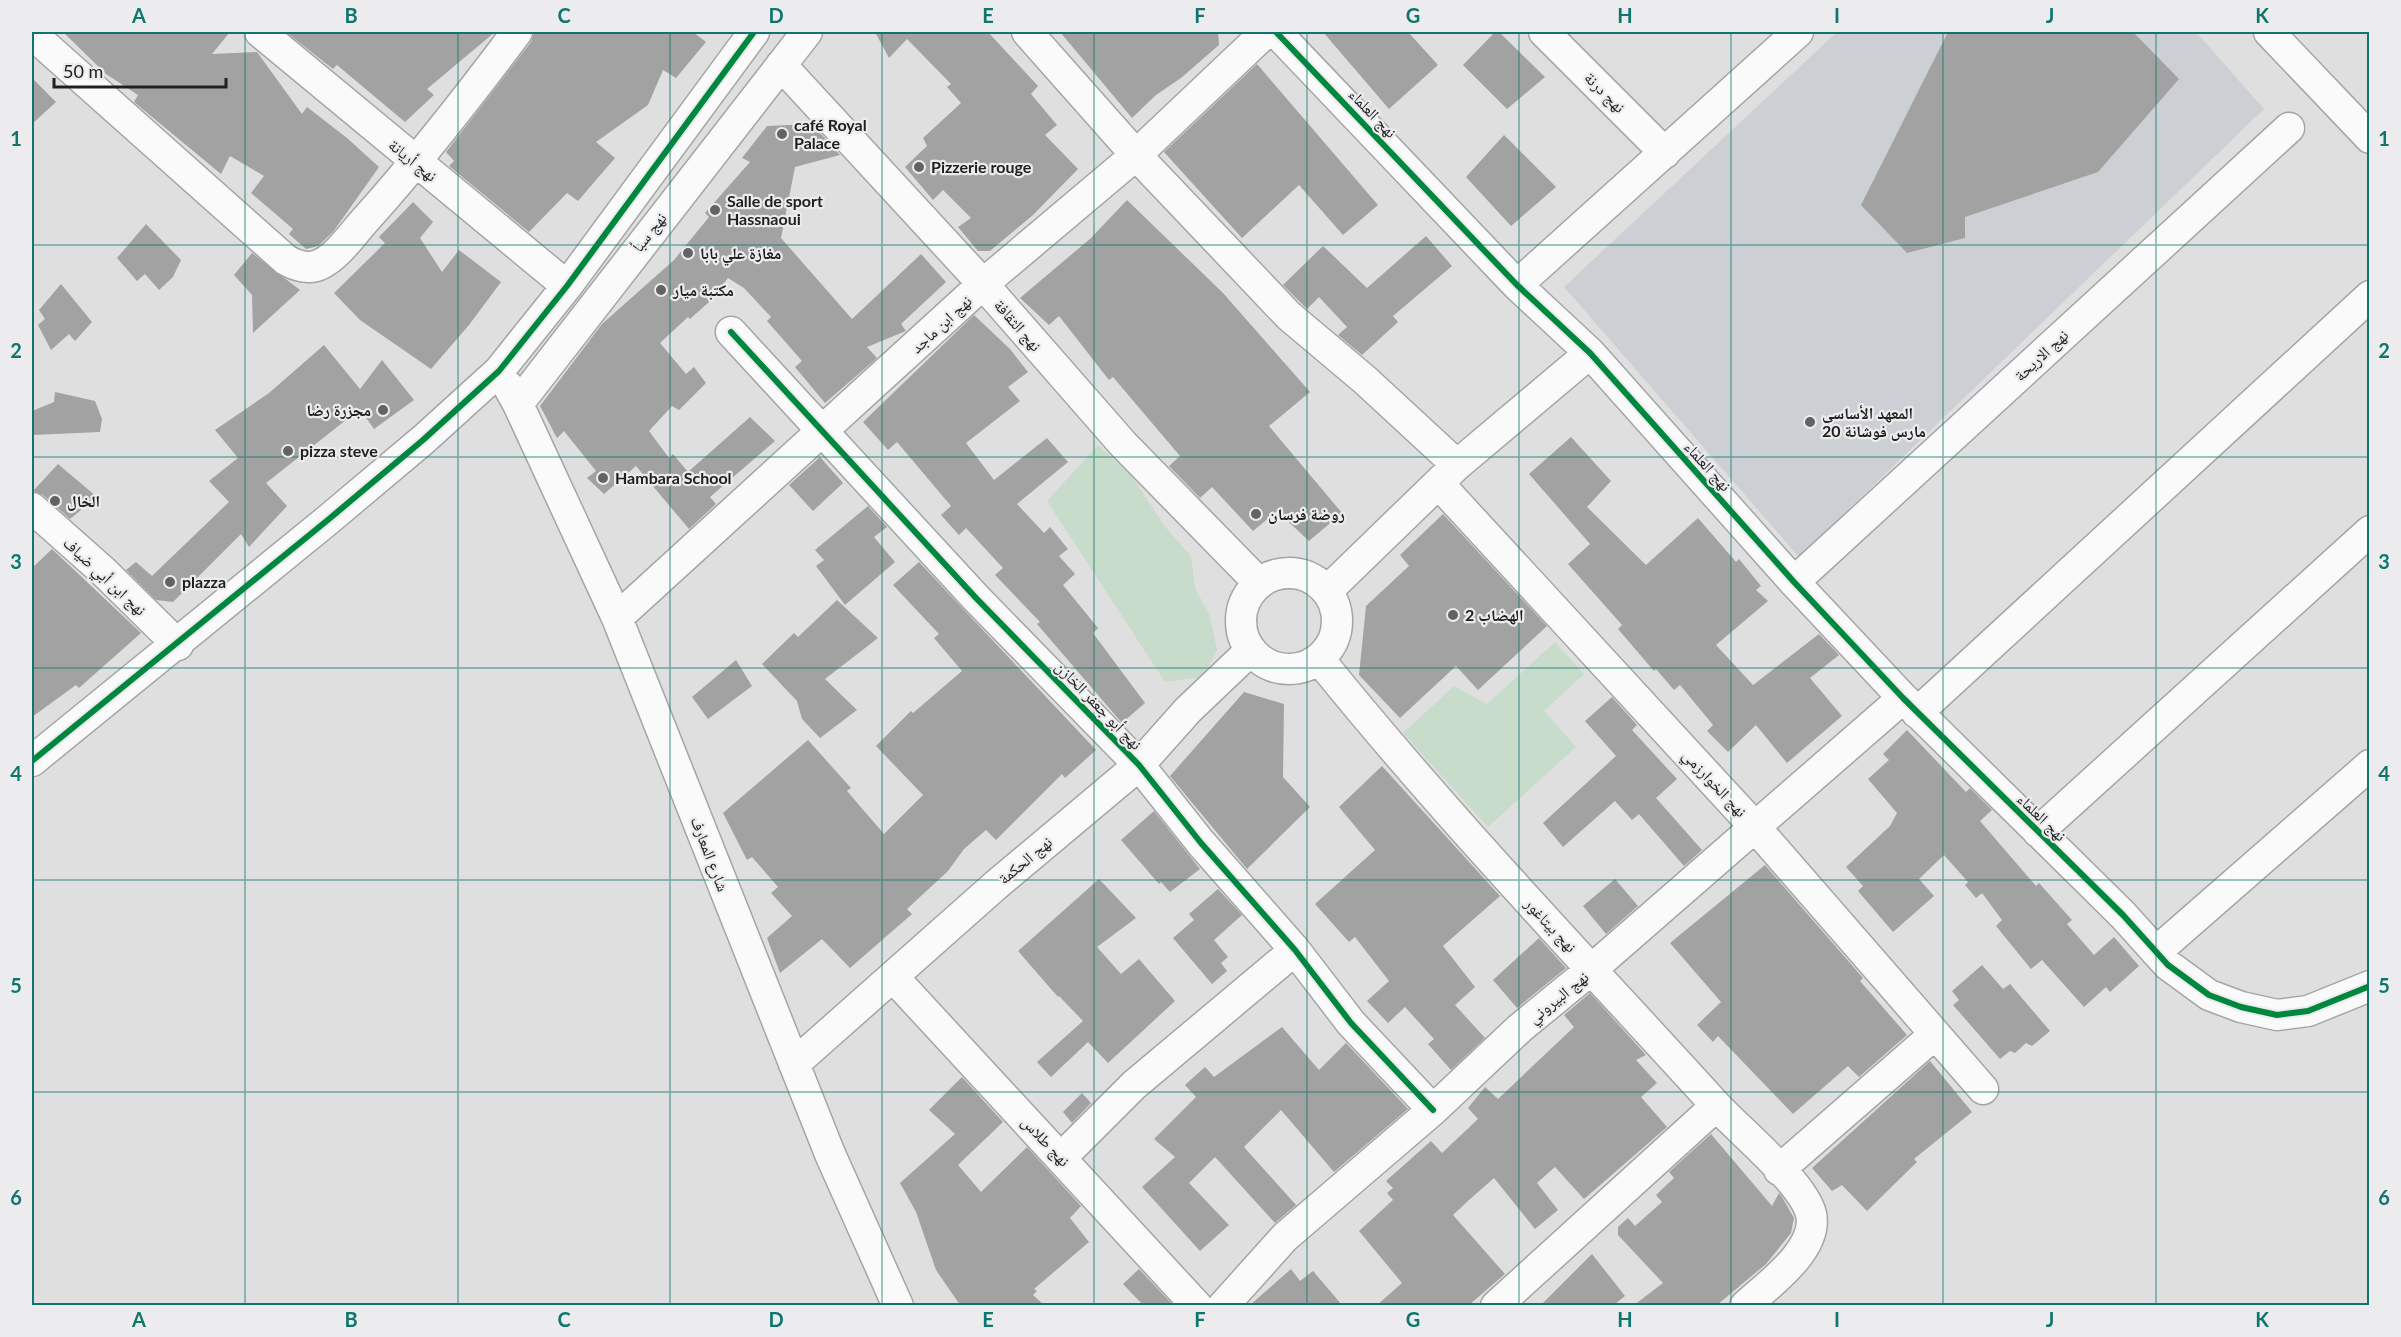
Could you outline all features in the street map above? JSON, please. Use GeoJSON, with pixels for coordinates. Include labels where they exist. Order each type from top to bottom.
{"type":"FeatureCollection","features":[{"type":"Feature","properties":{"kind":"street","name":"نهج أريانة"},"geometry":{"type":"LineString","coordinates":[[260,32],[567,286]]}},
{"type":"Feature","properties":{"kind":"street"},"geometry":{"type":"LineString","coordinates":[[32,34],[286,260],[296,266],[314,266],[326,260],[417,163],[517,32]]}},
{"type":"Feature","properties":{"kind":"street"},"geometry":{"type":"LineString","coordinates":[[32,761],[178,645],[423,440],[499,371],[567,286],[754,32]]}},
{"type":"Feature","properties":{"kind":"street","name":"نهج سبأ"},"geometry":{"type":"LineString","coordinates":[[518,404],[807,32]]}},
{"type":"Feature","properties":{"kind":"street","name":"نهج الخوارزمي"},"geometry":{"type":"LineString","coordinates":[[1027,32],[1136,155],[1289,316],[1365,380],[1983,1089]]}},
{"type":"Feature","properties":{"kind":"street","name":"نهج ابن ماجد"},"geometry":{"type":"LineString","coordinates":[[618,618],[983,284],[1136,155],[1266,32]]}},
{"type":"Feature","properties":{"kind":"street","name":"نهج العلماء"},"geometry":{"type":"LineString","coordinates":[[1276,32],[1517,285],[1590,353],[1794,582],[1910,705],[2123,915],[2168,965],[2210,995],[2241,1007],[2277,1015],[2308,1011],[2370,986]]}},
{"type":"Feature","properties":{"kind":"street","name":"نهج درنة"},"geometry":{"type":"LineString","coordinates":[[1544,32],[1665,153]]}},
{"type":"Feature","properties":{"kind":"street"},"geometry":{"type":"LineString","coordinates":[[1517,285],[1798,32]]}},
{"type":"Feature","properties":{"kind":"street"},"geometry":{"type":"LineString","coordinates":[[2269,32],[2370,138]]}},
{"type":"Feature","properties":{"kind":"street","name":"نهج الثقافة"},"geometry":{"type":"LineString","coordinates":[[781,65],[983,284],[1124,444],[1258,582]]}},
{"type":"Feature","properties":{"kind":"street","name":"نهج الاريحة"},"geometry":{"type":"LineString","coordinates":[[1794,582],[2289,128]]}},
{"type":"Feature","properties":{"kind":"street","name":"نهج البيروني"},"geometry":{"type":"LineString","coordinates":[[1223,1305],[1285,1237],[1433,1110],[1521,1028],[1755,827],[1910,705],[2370,296]]}},
{"type":"Feature","properties":{"kind":"street","name":"نهج أبو جعفر الخازن"},"geometry":{"type":"LineString","coordinates":[[731,332],[976,598],[1140,765],[1201,843],[1295,950],[1351,1023],[1433,1110]]}},
{"type":"Feature","properties":{"kind":"street"},"geometry":{"type":"LineString","coordinates":[[1327,591],[1448,475],[1590,353]]}},
{"type":"Feature","properties":{"kind":"street"},"geometry":{"type":"LineString","coordinates":[[499,371],[518,404]]}},
{"type":"Feature","properties":{"kind":"street","name":"شارع المعارف"},"geometry":{"type":"LineString","coordinates":[[518,404],[618,618],[830,1154],[898,1305]]}},
{"type":"Feature","properties":{"kind":"street","name":"نهج ابن أبي ضياف"},"geometry":{"type":"LineString","coordinates":[[35,516],[178,645]]}},
{"type":"Feature","properties":{"kind":"street"},"geometry":{"type":"LineString","coordinates":[[2038,832],[2370,531]]}},
{"type":"Feature","properties":{"kind":"street"},"geometry":{"type":"LineString","coordinates":[[1295,572],[1313,578],[1327,591],[1336,608],[1337,627],[1331,645],[1319,659],[1302,668],[1283,669],[1264,663],[1250,651],[1242,634],[1240,615],[1246,597],[1258,582],[1276,574],[1295,572]]}},
{"type":"Feature","properties":{"kind":"street","name":"نهج الحكمة"},"geometry":{"type":"LineString","coordinates":[[794,1064],[894,978],[996,885],[1140,765],[1188,710],[1250,651]]}},
{"type":"Feature","properties":{"kind":"street","name":"نهج بيتاغور"},"geometry":{"type":"LineString","coordinates":[[1319,659],[1438,802],[1803,1198],[1810,1214],[1811,1233],[1804,1248],[1745,1305]]}},
{"type":"Feature","properties":{"kind":"street"},"geometry":{"type":"LineString","coordinates":[[2156,952],[2370,765]]}},
{"type":"Feature","properties":{"kind":"street"},"geometry":{"type":"LineString","coordinates":[[1062,1157],[1134,1085],[1295,950]]}},
{"type":"Feature","properties":{"kind":"street","name":"نهج طلاس"},"geometry":{"type":"LineString","coordinates":[[894,978],[1197,1305]]}},
{"type":"Feature","properties":{"kind":"street"},"geometry":{"type":"LineString","coordinates":[[1779,1170],[1934,1035]]}},
{"type":"Feature","properties":{"kind":"street"},"geometry":{"type":"LineString","coordinates":[[1496,1305],[1716,1106]]}},
{"type":"Feature","properties":{"kind":"shaded area","name":"المعهد الأساسي 20 مارس فوشانة"},"geometry":{"type":"Polygon","coordinates":[[[1837,32],[2196,32],[2264,109],[1799,557],[1564,287],[1837,32]]]}},
{"type":"Feature","properties":{"kind":"green space"},"geometry":{"type":"Polygon","coordinates":[[[1098,445],[1131,475],[1166,528],[1191,556],[1195,588],[1210,616],[1217,650],[1203,677],[1165,682],[1047,501],[1098,445]]]}},
{"type":"Feature","properties":{"kind":"green space"},"geometry":{"type":"Polygon","coordinates":[[[1555,642],[1584,674],[1544,711],[1576,747],[1488,827],[1403,733],[1454,686],[1487,704],[1555,642]]]}},
{"type":"Feature","properties":{"kind":"building"},"geometry":{"type":"Polygon","coordinates":[[[63,32],[230,32],[212,54],[257,52],[302,114],[307,107],[379,167],[333,232],[318,246],[306,249],[289,234],[293,229],[251,193],[264,176],[230,156],[221,174],[134,102],[138,95],[106,74],[63,32]]]}},
{"type":"Feature","properties":{"kind":"building"},"geometry":{"type":"Polygon","coordinates":[[[286,32],[495,32],[427,89],[434,95],[405,122],[337,65],[333,69],[286,32]]]}},
{"type":"Feature","properties":{"kind":"building"},"geometry":{"type":"Polygon","coordinates":[[[534,32],[693,32],[706,42],[676,78],[663,70],[648,105],[596,142],[615,158],[578,201],[567,193],[529,232],[449,166],[454,161],[446,152],[531,42],[534,32]]]}},
{"type":"Feature","properties":{"kind":"building"},"geometry":{"type":"Polygon","coordinates":[[[875,32],[988,32],[1038,86],[1031,94],[1057,125],[1045,135],[1078,169],[1033,215],[990,251],[978,251],[958,227],[971,218],[943,190],[933,200],[905,167],[927,146],[923,138],[961,103],[947,87],[951,84],[907,39],[889,58],[875,32]]]}},
{"type":"Feature","properties":{"kind":"building"},"geometry":{"type":"Polygon","coordinates":[[[1060,32],[1218,32],[1219,45],[1181,78],[1156,95],[1132,118],[1060,32]]]}},
{"type":"Feature","properties":{"kind":"building"},"geometry":{"type":"Polygon","coordinates":[[[1323,32],[1408,32],[1438,65],[1389,109],[1323,32]]]}},
{"type":"Feature","properties":{"kind":"building"},"geometry":{"type":"Polygon","coordinates":[[[1495,32],[1499,32],[1545,77],[1507,109],[1463,65],[1495,32]]]}},
{"type":"Feature","properties":{"kind":"building"},"geometry":{"type":"Polygon","coordinates":[[[1948,32],[2133,32],[2179,79],[2098,172],[1965,217],[1965,238],[1907,253],[1861,205],[1948,32]]]}},
{"type":"Feature","properties":{"kind":"building"},"geometry":{"type":"Polygon","coordinates":[[[1257,64],[1378,205],[1343,235],[1299,185],[1242,238],[1164,152],[1257,64]]]}},
{"type":"Feature","properties":{"kind":"building"},"geometry":{"type":"Polygon","coordinates":[[[32,78],[56,102],[32,124],[32,78]]]}},
{"type":"Feature","properties":{"kind":"building"},"geometry":{"type":"Polygon","coordinates":[[[812,124],[840,155],[795,167],[781,238],[852,319],[921,254],[946,282],[901,324],[906,331],[867,347],[877,358],[825,403],[795,367],[802,361],[767,321],[771,317],[744,288],[728,278],[709,302],[690,319],[688,317],[660,343],[686,374],[694,367],[706,383],[679,410],[672,406],[649,431],[669,458],[673,454],[688,472],[750,417],[775,441],[710,497],[716,504],[689,529],[636,466],[604,494],[587,478],[596,471],[564,431],[557,438],[540,406],[602,324],[674,260],[709,217],[705,213],[750,162],[742,158],[767,126],[812,124]]]}},
{"type":"Feature","properties":{"kind":"building"},"geometry":{"type":"Polygon","coordinates":[[[1504,135],[1556,187],[1511,226],[1466,177],[1504,135]]]}},
{"type":"Feature","properties":{"kind":"building"},"geometry":{"type":"Polygon","coordinates":[[[1127,200],[1223,293],[1310,392],[1269,426],[1342,513],[1309,541],[1277,511],[1253,531],[1212,487],[1200,498],[1169,466],[1180,456],[1113,377],[1109,380],[1059,316],[1049,325],[1020,298],[1091,238],[1127,200]]]}},
{"type":"Feature","properties":{"kind":"building"},"geometry":{"type":"Polygon","coordinates":[[[413,202],[433,222],[420,238],[442,272],[459,250],[501,282],[469,325],[431,369],[360,320],[334,293],[385,243],[379,237],[413,202]]]}},
{"type":"Feature","properties":{"kind":"building"},"geometry":{"type":"Polygon","coordinates":[[[146,224],[181,260],[173,277],[159,290],[145,274],[137,281],[117,258],[146,224]]]}},
{"type":"Feature","properties":{"kind":"building"},"geometry":{"type":"Polygon","coordinates":[[[1426,236],[1452,266],[1393,316],[1398,322],[1362,355],[1338,335],[1347,327],[1319,297],[1307,309],[1283,285],[1323,246],[1367,288],[1426,236]]]}},
{"type":"Feature","properties":{"kind":"building"},"geometry":{"type":"Polygon","coordinates":[[[252,253],[300,290],[253,333],[252,295],[234,275],[252,253]]]}},
{"type":"Feature","properties":{"kind":"building"},"geometry":{"type":"Polygon","coordinates":[[[61,284],[92,322],[75,341],[69,334],[51,350],[38,325],[45,319],[39,310],[61,284]]]}},
{"type":"Feature","properties":{"kind":"building"},"geometry":{"type":"Polygon","coordinates":[[[974,315],[1010,349],[1028,372],[1008,387],[1020,401],[966,443],[994,480],[1047,438],[1068,462],[1017,504],[1044,533],[1050,527],[1068,549],[1059,556],[1075,574],[1063,585],[1098,628],[1093,633],[1145,703],[1122,723],[1037,624],[1040,622],[995,575],[1003,568],[966,528],[959,535],[941,515],[951,506],[897,442],[888,450],[863,422],[974,315]]]}},
{"type":"Feature","properties":{"kind":"building"},"geometry":{"type":"Polygon","coordinates":[[[324,345],[360,389],[382,360],[414,400],[374,429],[360,409],[266,483],[287,506],[249,547],[241,534],[173,602],[156,600],[126,570],[136,562],[152,576],[229,502],[209,481],[238,458],[215,430],[269,393],[324,345]]]}},
{"type":"Feature","properties":{"kind":"building"},"geometry":{"type":"Polygon","coordinates":[[[55,392],[95,401],[102,419],[100,432],[32,435],[32,411],[54,402],[55,392]]]}},
{"type":"Feature","properties":{"kind":"building"},"geometry":{"type":"Polygon","coordinates":[[[1571,437],[1611,481],[1587,507],[1646,565],[1698,518],[1736,562],[1739,559],[1761,586],[1756,590],[1768,601],[1716,645],[1753,685],[1819,634],[1839,655],[1810,678],[1842,716],[1787,763],[1756,725],[1728,752],[1707,731],[1713,725],[1680,685],[1674,690],[1656,669],[1654,671],[1618,629],[1622,625],[1568,564],[1590,544],[1529,474],[1571,437]]]}},
{"type":"Feature","properties":{"kind":"building"},"geometry":{"type":"Polygon","coordinates":[[[820,457],[843,483],[813,511],[789,485],[820,457]]]}},
{"type":"Feature","properties":{"kind":"building"},"geometry":{"type":"Polygon","coordinates":[[[58,464],[97,497],[70,519],[43,495],[33,491],[58,464]]]}},
{"type":"Feature","properties":{"kind":"building"},"geometry":{"type":"Polygon","coordinates":[[[868,506],[887,527],[874,537],[895,562],[845,605],[816,566],[824,560],[815,550],[868,506]]]}},
{"type":"Feature","properties":{"kind":"building","name":"الهضاب 2"},"geometry":{"type":"Polygon","coordinates":[[[1443,514],[1547,626],[1478,690],[1456,666],[1400,718],[1359,675],[1366,606],[1409,566],[1400,555],[1443,514]]]}},
{"type":"Feature","properties":{"kind":"building"},"geometry":{"type":"Polygon","coordinates":[[[52,549],[141,633],[79,688],[76,685],[32,717],[32,568],[52,549]]]}},
{"type":"Feature","properties":{"kind":"building"},"geometry":{"type":"Polygon","coordinates":[[[919,562],[1096,750],[1065,778],[1062,774],[996,840],[986,830],[964,849],[948,871],[907,909],[912,914],[850,968],[822,939],[780,973],[767,938],[792,916],[771,893],[778,887],[752,857],[747,860],[723,813],[808,740],[851,788],[847,791],[884,834],[923,795],[876,746],[911,711],[913,713],[962,671],[934,638],[939,634],[893,585],[919,562]]]}},
{"type":"Feature","properties":{"kind":"building"},"geometry":{"type":"Polygon","coordinates":[[[837,600],[878,638],[825,679],[857,710],[820,738],[802,719],[797,701],[762,664],[794,633],[798,637],[837,600]]]}},
{"type":"Feature","properties":{"kind":"building"},"geometry":{"type":"Polygon","coordinates":[[[736,660],[752,686],[708,719],[692,697],[736,660]]]}},
{"type":"Feature","properties":{"kind":"building"},"geometry":{"type":"Polygon","coordinates":[[[1244,692],[1284,704],[1283,777],[1310,807],[1247,869],[1170,776],[1244,692]]]}},
{"type":"Feature","properties":{"kind":"building"},"geometry":{"type":"Polygon","coordinates":[[[1612,697],[1637,725],[1632,730],[1677,779],[1656,798],[1702,850],[1684,866],[1639,814],[1632,820],[1615,801],[1563,847],[1543,823],[1616,756],[1585,721],[1612,697]]]}},
{"type":"Feature","properties":{"kind":"building"},"geometry":{"type":"Polygon","coordinates":[[[1907,730],[1966,792],[1970,788],[1992,810],[1980,821],[2036,886],[2039,883],[2072,920],[2067,924],[2094,955],[2114,937],[2139,966],[2110,992],[2106,987],[2084,1007],[2042,960],[2031,969],[1996,926],[2002,920],[1982,893],[1976,898],[1965,885],[1968,882],[1944,855],[1919,879],[1934,896],[1893,932],[1858,891],[1863,886],[1846,867],[1890,826],[1897,813],[1868,779],[1889,760],[1883,754],[1907,730]]]}},
{"type":"Feature","properties":{"kind":"building"},"geometry":{"type":"Polygon","coordinates":[[[1382,766],[1500,896],[1443,946],[1475,987],[1455,1005],[1485,1038],[1451,1070],[1428,1044],[1434,1039],[1405,1007],[1388,1023],[1367,1001],[1389,981],[1355,937],[1349,942],[1315,904],[1375,850],[1339,807],[1382,766]]]}},
{"type":"Feature","properties":{"kind":"building"},"geometry":{"type":"Polygon","coordinates":[[[1154,811],[1200,869],[1170,892],[1161,882],[1159,884],[1121,840],[1154,811]]]}},
{"type":"Feature","properties":{"kind":"building"},"geometry":{"type":"Polygon","coordinates":[[[1765,865],[1863,978],[1860,981],[1907,1035],[1859,1077],[1848,1066],[1793,1114],[1718,1036],[1713,1042],[1697,1025],[1721,1002],[1670,943],[1765,865]]]}},
{"type":"Feature","properties":{"kind":"building"},"geometry":{"type":"Polygon","coordinates":[[[1099,879],[1136,918],[1097,947],[1121,974],[1139,959],[1175,1001],[1108,1063],[1088,1042],[1051,1077],[1037,1062],[1083,1021],[1058,997],[1018,951],[1099,879]]]}},
{"type":"Feature","properties":{"kind":"building"},"geometry":{"type":"Polygon","coordinates":[[[1615,879],[1638,906],[1606,934],[1583,906],[1615,879]]]}},
{"type":"Feature","properties":{"kind":"building"},"geometry":{"type":"Polygon","coordinates":[[[1218,889],[1242,915],[1214,940],[1228,957],[1221,963],[1227,971],[1212,984],[1173,938],[1194,920],[1189,914],[1218,889]]]}},
{"type":"Feature","properties":{"kind":"building"},"geometry":{"type":"Polygon","coordinates":[[[1539,938],[1566,968],[1517,1008],[1493,980],[1539,938]]]}},
{"type":"Feature","properties":{"kind":"building"},"geometry":{"type":"Polygon","coordinates":[[[1982,965],[2003,989],[2010,984],[2050,1031],[2032,1046],[2026,1043],[2015,1053],[2010,1051],[2000,1059],[1953,1005],[1959,1000],[1952,991],[1982,965]]]}},
{"type":"Feature","properties":{"kind":"building"},"geometry":{"type":"Polygon","coordinates":[[[1590,993],[1646,1055],[1636,1060],[1657,1083],[1641,1097],[1667,1127],[1584,1199],[1555,1167],[1537,1183],[1558,1210],[1535,1229],[1494,1178],[1469,1200],[1453,1215],[1505,1274],[1469,1305],[1377,1305],[1402,1283],[1359,1231],[1393,1200],[1387,1193],[1393,1188],[1386,1181],[1431,1141],[1442,1153],[1478,1119],[1468,1108],[1485,1087],[1498,1099],[1574,1027],[1564,1015],[1590,993]]]}},
{"type":"Feature","properties":{"kind":"building"},"geometry":{"type":"Polygon","coordinates":[[[1282,1027],[1319,1070],[1346,1043],[1408,1109],[1334,1172],[1281,1110],[1244,1147],[1296,1205],[1275,1223],[1215,1157],[1189,1183],[1229,1225],[1200,1251],[1142,1187],[1175,1157],[1154,1139],[1196,1097],[1185,1085],[1205,1067],[1214,1077],[1282,1027]]]}},
{"type":"Feature","properties":{"kind":"building"},"geometry":{"type":"Polygon","coordinates":[[[1930,1061],[1972,1112],[1914,1159],[1917,1162],[1867,1211],[1842,1185],[1832,1191],[1812,1168],[1930,1061]]]}},
{"type":"Feature","properties":{"kind":"building"},"geometry":{"type":"Polygon","coordinates":[[[962,1077],[1003,1122],[958,1165],[981,1192],[1027,1147],[1081,1206],[1070,1218],[1089,1242],[1034,1289],[1037,1291],[1033,1295],[1044,1305],[960,1305],[936,1270],[916,1212],[900,1183],[955,1134],[929,1110],[962,1077]]]}},
{"type":"Feature","properties":{"kind":"building"},"geometry":{"type":"Polygon","coordinates":[[[1082,1093],[1091,1103],[1072,1123],[1063,1112],[1082,1093]]]}},
{"type":"Feature","properties":{"kind":"building"},"geometry":{"type":"Polygon","coordinates":[[[1711,1134],[1772,1206],[1779,1193],[1794,1218],[1791,1233],[1766,1264],[1717,1305],[1634,1305],[1663,1283],[1618,1235],[1618,1227],[1628,1218],[1635,1226],[1662,1202],[1656,1195],[1674,1178],[1669,1172],[1711,1134]]]}},
{"type":"Feature","properties":{"kind":"building"},"geometry":{"type":"Polygon","coordinates":[[[1592,1254],[1625,1296],[1614,1305],[1541,1305],[1592,1254]]]}},
{"type":"Feature","properties":{"kind":"building"},"geometry":{"type":"Polygon","coordinates":[[[1139,1269],[1173,1305],[1143,1305],[1123,1284],[1139,1269]]]}},
{"type":"Feature","properties":{"kind":"building"},"geometry":{"type":"Polygon","coordinates":[[[1291,1269],[1300,1281],[1313,1271],[1342,1305],[1250,1305],[1291,1269]]]}},
{"type":"Feature","properties":{"kind":"cycle path"},"geometry":{"type":"LineString","coordinates":[[32,761],[329,519],[423,440],[499,371],[567,286],[754,32]]}},
{"type":"Feature","properties":{"kind":"cycle path"},"geometry":{"type":"LineString","coordinates":[[1276,32],[1517,285],[1590,353],[1794,582],[1903,698],[2123,915],[2168,965],[2209,995],[2241,1007],[2277,1015],[2308,1011],[2370,986]]}},
{"type":"Feature","properties":{"kind":"cycle path"},"geometry":{"type":"LineString","coordinates":[[731,332],[976,598],[1139,765],[1201,843],[1295,950],[1351,1023],[1433,1110]]}},
{"type":"Feature","properties":{"kind":"place","name":"café Royal Palace"},"geometry":{"type":"Point","coordinates":[782,134]}},
{"type":"Feature","properties":{"kind":"place","name":"Pizzerie rouge"},"geometry":{"type":"Point","coordinates":[919,167]}},
{"type":"Feature","properties":{"kind":"place","name":"Salle de sport Hassnaoui"},"geometry":{"type":"Point","coordinates":[715,210]}},
{"type":"Feature","properties":{"kind":"place","name":"مغازة علي بابا"},"geometry":{"type":"Point","coordinates":[688,253]}},
{"type":"Feature","properties":{"kind":"place","name":"مكتبة ميار"},"geometry":{"type":"Point","coordinates":[661,290]}},
{"type":"Feature","properties":{"kind":"place","name":"مجزرة رضا"},"geometry":{"type":"Point","coordinates":[383,410]}},
{"type":"Feature","properties":{"kind":"place","name":"المعهد الأساسي 20 مارس فوشانة"},"geometry":{"type":"Point","coordinates":[1810,422]}},
{"type":"Feature","properties":{"kind":"place","name":"pizza steve"},"geometry":{"type":"Point","coordinates":[288,451]}},
{"type":"Feature","properties":{"kind":"place","name":"Hambara School"},"geometry":{"type":"Point","coordinates":[603,478]}},
{"type":"Feature","properties":{"kind":"place","name":"الخال"},"geometry":{"type":"Point","coordinates":[55,501]}},
{"type":"Feature","properties":{"kind":"place","name":"روضة فرسان"},"geometry":{"type":"Point","coordinates":[1256,514]}},
{"type":"Feature","properties":{"kind":"place","name":"plazza"},"geometry":{"type":"Point","coordinates":[170,582]}},
{"type":"Feature","properties":{"kind":"place","name":"الهضاب 2"},"geometry":{"type":"Point","coordinates":[1453,615]}}]}
